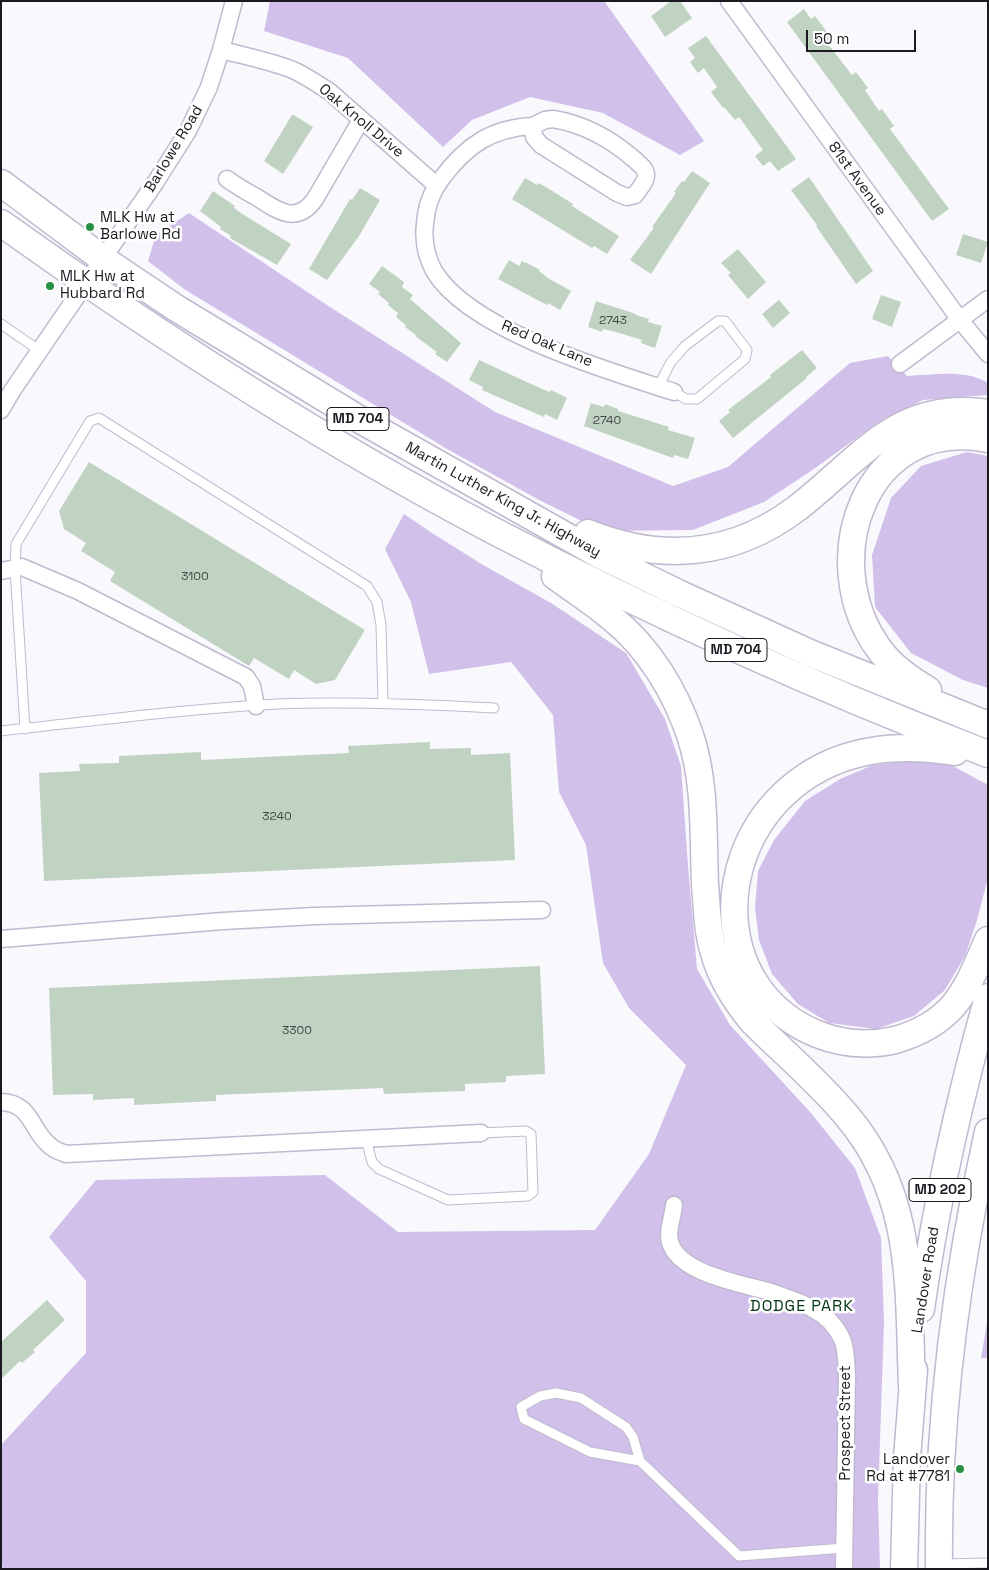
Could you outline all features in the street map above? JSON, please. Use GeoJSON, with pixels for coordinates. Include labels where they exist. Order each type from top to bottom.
{"type":"FeatureCollection","features":[{"type":"Feature","properties":{"kind":"main road","name":"Martin Luther King Jr. Highway"},"geometry":{"type":"LineString","coordinates":[[1,183],[103,258],[176,308],[296,382],[598,554],[810,653],[988,725]]}},
{"type":"Feature","properties":{"kind":"main road","name":"Martin Luther King Jr. Highway"},"geometry":{"type":"LineString","coordinates":[[1,223],[86,284],[284,411],[492,530],[714,640],[988,756]]}},
{"type":"Feature","properties":{"kind":"main road"},"geometry":{"type":"LineString","coordinates":[[503,500],[600,538],[626,546],[672,552],[705,549],[749,536],[783,518],[877,440],[910,420],[944,411],[969,410],[988,413]]}},
{"type":"Feature","properties":{"kind":"main road"},"geometry":{"type":"LineString","coordinates":[[988,439],[962,436],[935,439],[909,450],[890,464],[880,474],[864,499],[854,528],[850,561],[851,578],[858,606],[870,635],[883,655],[912,679],[988,725]]}},
{"type":"Feature","properties":{"kind":"main road"},"geometry":{"type":"LineString","coordinates":[[492,530],[614,619],[642,648],[664,680],[674,699],[690,735],[698,772],[702,801],[708,925],[714,955],[727,984],[744,1011],[847,1115],[869,1145],[887,1180],[900,1218],[906,1258],[912,1386]]}},
{"type":"Feature","properties":{"kind":"main road"},"geometry":{"type":"LineString","coordinates":[[988,756],[923,747],[890,748],[849,756],[816,770],[803,778],[778,800],[768,812],[751,841],[738,872],[734,916],[738,945],[746,965],[756,984],[774,1006],[784,1015],[809,1031],[835,1040],[863,1044],[902,1038],[925,1028],[945,1014],[953,1006],[971,978],[988,940]]}},
{"type":"Feature","properties":{"kind":"main road","name":"Landover Road"},"geometry":{"type":"LineString","coordinates":[[904,1569],[905,1496],[912,1386],[924,1289],[944,1172],[970,1061],[988,997]]}},
{"type":"Feature","properties":{"kind":"main road","name":"MD 202"},"geometry":{"type":"LineString","coordinates":[[939,1567],[939,1511],[950,1357],[963,1261],[988,1132]]}},
{"type":"Feature","properties":{"kind":"main road"},"geometry":{"type":"LineString","coordinates":[[963,1261],[988,1223]]}},
{"type":"Feature","properties":{"kind":"street","name":"Barlowe Road"},"geometry":{"type":"LineString","coordinates":[[1,410],[155,183],[188,131],[203,100],[221,50],[234,1]]}},
{"type":"Feature","properties":{"kind":"street","name":"81st Avenue"},"geometry":{"type":"LineString","coordinates":[[729,1],[960,320],[988,354]]}},
{"type":"Feature","properties":{"kind":"street","name":"Oak Knoll Drive"},"geometry":{"type":"LineString","coordinates":[[221,50],[283,67],[304,76],[330,92],[436,185]]}},
{"type":"Feature","properties":{"kind":"street","name":"Red Oak Lane"},"geometry":{"type":"LineString","coordinates":[[532,126],[534,136],[541,145],[617,193],[627,197],[635,195],[642,185],[646,176],[644,169],[619,147],[599,134],[565,121],[553,119],[544,120],[532,126],[502,130],[479,141],[453,163],[436,185],[425,218],[425,245],[435,272],[458,298],[470,307],[523,337],[552,350],[674,392]]}},
{"type":"Feature","properties":{"kind":"street"},"geometry":{"type":"LineString","coordinates":[[227,180],[282,212],[295,213],[306,210],[361,120]]}},
{"type":"Feature","properties":{"kind":"street"},"geometry":{"type":"LineString","coordinates":[[900,364],[988,299]]}},
{"type":"Feature","properties":{"kind":"street"},"geometry":{"type":"LineString","coordinates":[[8,570],[22,567],[78,591],[246,677],[252,686],[256,706]]}},
{"type":"Feature","properties":{"kind":"street"},"geometry":{"type":"LineString","coordinates":[[1,939],[306,917],[542,910]]}},
{"type":"Feature","properties":{"kind":"street"},"geometry":{"type":"LineString","coordinates":[[1,1102],[12,1104],[22,1109],[31,1118],[45,1141],[54,1150],[66,1154],[481,1133]]}},
{"type":"Feature","properties":{"kind":"street","name":"Prospect Street"},"geometry":{"type":"LineString","coordinates":[[674,1205],[669,1236],[672,1246],[689,1265],[724,1280],[774,1293],[811,1307],[822,1314],[835,1327],[842,1340],[846,1352],[847,1376],[844,1569]]}},
{"type":"Feature","properties":{"kind":"lane"},"geometry":{"type":"LineString","coordinates":[[658,386],[671,362],[685,346],[718,321],[725,321],[747,350],[745,359],[697,399],[686,399],[674,392]]}},
{"type":"Feature","properties":{"kind":"lane"},"geometry":{"type":"LineString","coordinates":[[1,324],[40,350]]}},
{"type":"Feature","properties":{"kind":"lane"},"geometry":{"type":"LineString","coordinates":[[25,729],[8,570],[16,544],[90,421],[99,418],[367,586],[376,602],[381,625],[383,702]]}},
{"type":"Feature","properties":{"kind":"lane"},"geometry":{"type":"LineString","coordinates":[[1,732],[202,709],[256,706],[383,702],[494,708]]}},
{"type":"Feature","properties":{"kind":"lane"},"geometry":{"type":"LineString","coordinates":[[366,1139],[372,1162],[379,1169],[448,1200],[528,1196],[533,1192],[531,1134],[526,1131],[481,1133]]}},
{"type":"Feature","properties":{"kind":"lane"},"geometry":{"type":"LineString","coordinates":[[640,1460],[590,1452],[524,1419],[521,1407],[540,1396],[556,1393],[581,1398],[626,1426],[633,1437],[640,1460],[740,1556],[844,1548]]}},
{"type":"Feature","properties":{"kind":"lane"},"geometry":{"type":"LineString","coordinates":[[939,1567],[988,1563]]}},
{"type":"Feature","properties":{"kind":"shaded area"},"geometry":{"type":"Polygon","coordinates":[[[270,1],[604,1],[704,141],[680,155],[603,113],[530,97],[472,120],[443,147],[348,58],[264,31],[270,1]]]}},
{"type":"Feature","properties":{"kind":"shaded area"},"geometry":{"type":"Polygon","coordinates":[[[189,213],[330,307],[495,412],[673,486],[728,467],[850,363],[888,356],[907,376],[959,374],[969,376],[988,383],[988,395],[923,400],[877,423],[814,469],[764,502],[693,530],[602,531],[541,501],[447,449],[184,289],[148,261],[156,235],[189,213]]]}},
{"type":"Feature","properties":{"kind":"shaded area"},"geometry":{"type":"Polygon","coordinates":[[[967,452],[988,456],[988,688],[963,680],[911,653],[875,607],[872,555],[891,498],[921,466],[967,452]]]}},
{"type":"Feature","properties":{"kind":"shaded area"},"geometry":{"type":"Polygon","coordinates":[[[404,514],[483,565],[551,603],[626,653],[665,719],[681,766],[697,969],[730,1025],[811,1113],[855,1168],[881,1238],[884,1322],[878,1500],[880,1569],[4,1569],[1,1565],[1,1445],[86,1353],[86,1281],[49,1237],[96,1180],[325,1175],[398,1232],[595,1230],[649,1154],[686,1065],[629,1008],[603,963],[586,845],[559,792],[553,715],[511,662],[429,674],[411,602],[385,549],[404,514]]]}},
{"type":"Feature","properties":{"kind":"shaded area"},"geometry":{"type":"Polygon","coordinates":[[[910,761],[951,765],[988,785],[988,878],[977,920],[965,956],[945,990],[914,1016],[876,1029],[829,1023],[798,1004],[772,974],[759,940],[755,908],[758,871],[774,840],[805,801],[840,779],[873,765],[910,761]]]}},
{"type":"Feature","properties":{"kind":"shaded area"},"geometry":{"type":"Polygon","coordinates":[[[988,1317],[988,1358],[981,1358],[988,1317]]]}},
{"type":"Feature","properties":{"kind":"building"},"geometry":{"type":"Polygon","coordinates":[[[671,1],[680,1],[692,18],[665,37],[651,16],[671,1]]]}},
{"type":"Feature","properties":{"kind":"building"},"geometry":{"type":"Polygon","coordinates":[[[804,9],[811,19],[815,16],[833,40],[828,44],[852,75],[856,72],[868,88],[865,90],[879,111],[882,109],[894,126],[890,129],[949,209],[932,221],[787,22],[804,9]]]}},
{"type":"Feature","properties":{"kind":"building"},"geometry":{"type":"Polygon","coordinates":[[[706,36],[796,159],[778,171],[770,161],[763,166],[755,156],[763,150],[739,117],[735,120],[711,92],[717,87],[704,68],[698,73],[690,62],[695,58],[688,48],[706,36]]]}},
{"type":"Feature","properties":{"kind":"building"},"geometry":{"type":"Polygon","coordinates":[[[292,115],[313,127],[283,174],[264,161],[292,115]]]}},
{"type":"Feature","properties":{"kind":"building"},"geometry":{"type":"Polygon","coordinates":[[[692,171],[710,183],[651,274],[630,260],[654,228],[652,227],[676,193],[674,192],[692,171]]]}},
{"type":"Feature","properties":{"kind":"building"},"geometry":{"type":"Polygon","coordinates":[[[809,177],[873,271],[856,284],[791,190],[809,177]]]}},
{"type":"Feature","properties":{"kind":"building"},"geometry":{"type":"Polygon","coordinates":[[[525,178],[537,185],[538,183],[546,187],[619,236],[607,254],[594,246],[592,248],[512,199],[525,178]]]}},
{"type":"Feature","properties":{"kind":"building"},"geometry":{"type":"Polygon","coordinates":[[[360,188],[380,200],[359,236],[327,280],[309,269],[350,199],[352,200],[360,188]]]}},
{"type":"Feature","properties":{"kind":"building"},"geometry":{"type":"Polygon","coordinates":[[[213,191],[235,206],[234,208],[244,215],[291,244],[277,265],[230,238],[231,236],[220,229],[221,227],[200,211],[213,191]]]}},
{"type":"Feature","properties":{"kind":"building"},"geometry":{"type":"Polygon","coordinates":[[[963,234],[988,242],[981,263],[956,255],[963,234]]]}},
{"type":"Feature","properties":{"kind":"building"},"geometry":{"type":"Polygon","coordinates":[[[738,249],[766,282],[748,299],[728,275],[731,273],[721,263],[738,249]]]}},
{"type":"Feature","properties":{"kind":"building"},"geometry":{"type":"Polygon","coordinates":[[[509,260],[519,266],[522,261],[525,262],[571,291],[560,310],[498,279],[509,260]]]}},
{"type":"Feature","properties":{"kind":"building"},"geometry":{"type":"Polygon","coordinates":[[[382,266],[404,282],[402,287],[413,295],[410,299],[461,343],[447,362],[435,354],[437,352],[405,327],[406,325],[396,317],[398,313],[378,294],[380,292],[369,284],[382,266]]]}},
{"type":"Feature","properties":{"kind":"building"},"geometry":{"type":"Polygon","coordinates":[[[881,295],[901,302],[892,327],[872,319],[881,295]]]}},
{"type":"Feature","properties":{"kind":"building"},"geometry":{"type":"Polygon","coordinates":[[[779,300],[790,313],[773,328],[762,314],[779,300]]]}},
{"type":"Feature","properties":{"kind":"building"},"geometry":{"type":"Polygon","coordinates":[[[596,301],[636,314],[649,319],[648,322],[662,326],[655,348],[641,343],[642,340],[616,332],[603,329],[602,332],[588,327],[596,301]]]}},
{"type":"Feature","properties":{"kind":"building"},"geometry":{"type":"Polygon","coordinates":[[[802,350],[817,368],[733,438],[719,421],[730,412],[728,410],[802,350]]]}},
{"type":"Feature","properties":{"kind":"building"},"geometry":{"type":"Polygon","coordinates":[[[479,360],[542,389],[550,392],[551,390],[567,398],[557,420],[545,414],[544,417],[482,390],[483,387],[469,380],[479,360]]]}},
{"type":"Feature","properties":{"kind":"building"},"geometry":{"type":"Polygon","coordinates":[[[591,403],[604,407],[605,404],[618,409],[618,411],[669,427],[668,430],[695,438],[688,459],[674,455],[673,458],[584,426],[591,403]]]}},
{"type":"Feature","properties":{"kind":"building"},"geometry":{"type":"Polygon","coordinates":[[[89,462],[365,630],[335,680],[316,684],[294,670],[289,679],[254,658],[249,666],[110,581],[115,572],[81,551],[86,543],[64,529],[59,511],[89,462]]]}},
{"type":"Feature","properties":{"kind":"building"},"geometry":{"type":"Polygon","coordinates":[[[430,742],[430,749],[471,748],[471,755],[510,753],[515,860],[44,881],[39,773],[80,771],[79,764],[119,763],[119,756],[201,752],[201,760],[349,753],[348,746],[430,742]]]}},
{"type":"Feature","properties":{"kind":"building"},"geometry":{"type":"Polygon","coordinates":[[[540,966],[545,1074],[506,1076],[506,1082],[465,1084],[465,1091],[384,1094],[383,1088],[216,1095],[216,1101],[134,1105],[134,1098],[93,1100],[93,1094],[53,1095],[49,988],[540,966]]]}},
{"type":"Feature","properties":{"kind":"building"},"geometry":{"type":"Polygon","coordinates":[[[47,1300],[65,1320],[33,1350],[35,1352],[22,1363],[20,1361],[1,1379],[1,1342],[47,1300]]]}},
{"type":"Feature","properties":{"kind":"place","name":"MLK Hw at Barlowe Rd"},"geometry":{"type":"Point","coordinates":[90,227]}},
{"type":"Feature","properties":{"kind":"place","name":"MLK Hw at Hubbard Rd"},"geometry":{"type":"Point","coordinates":[50,286]}},
{"type":"Feature","properties":{"kind":"place","name":"Landover Rd at #7781"},"geometry":{"type":"Point","coordinates":[960,1469]}},
{"type":"Feature","properties":{"kind":"district","name":"DODGE PARK"},"geometry":{"type":"Point","coordinates":[802,1307]}}]}
